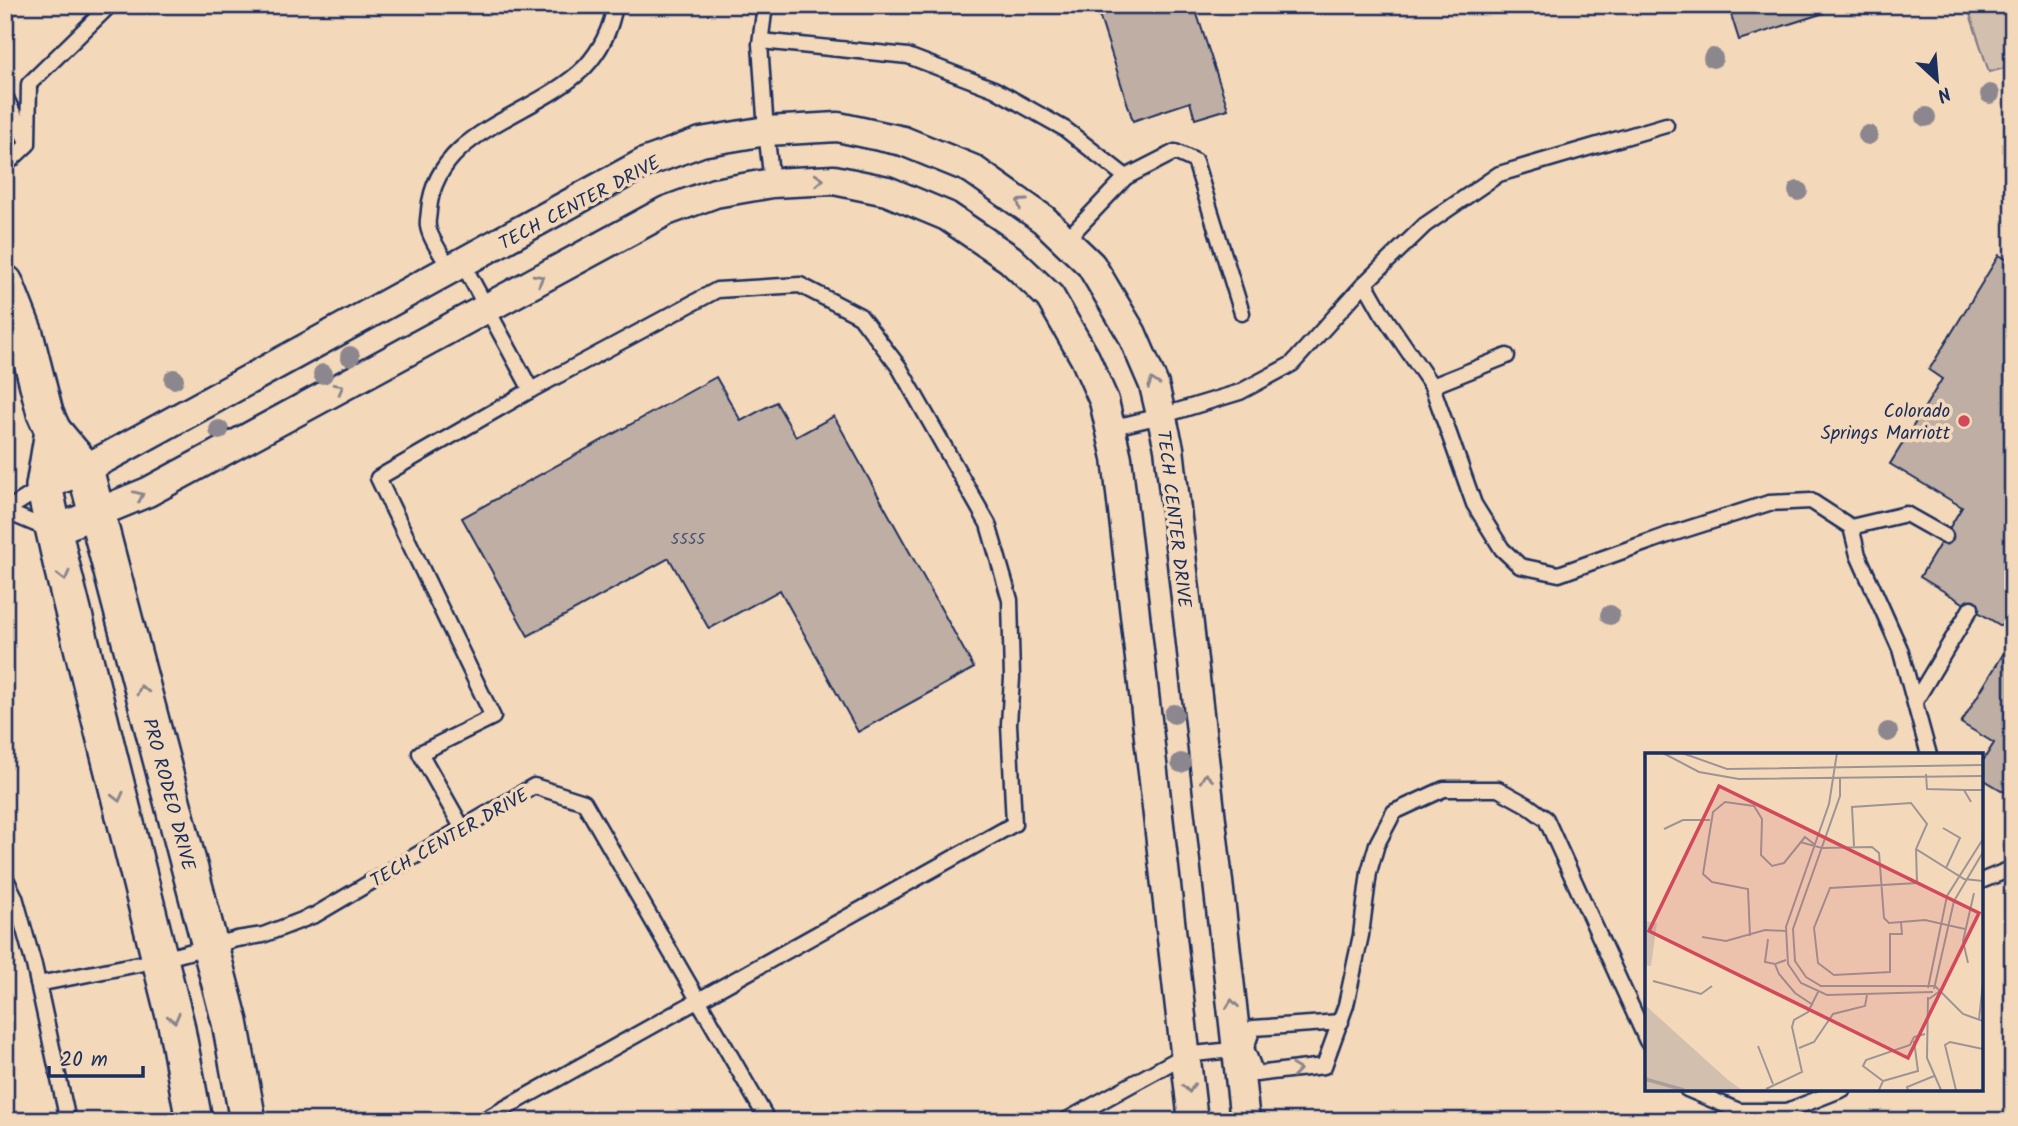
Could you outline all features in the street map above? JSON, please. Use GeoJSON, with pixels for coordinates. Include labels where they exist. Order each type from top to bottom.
{"type":"FeatureCollection","features":[{"type":"Feature","properties":{"kind":"street","name":"TECH CENTER DRIVE"},"geometry":{"type":"LineString","coordinates":[[44,486],[85,469],[644,163],[701,142],[765,131],[838,127],[903,141],[972,169],[1043,219],[1091,265],[1132,334],[1154,385],[1169,448],[1242,1049],[1245,1121]]}},
{"type":"Feature","properties":{"kind":"street"},"geometry":{"type":"LineString","coordinates":[[53,531],[148,492],[666,211],[715,193],[772,183],[834,180],[887,191],[947,216],[1010,259],[1050,298],[1086,358],[1104,401],[1117,457],[1193,1121]]}},
{"type":"Feature","properties":{"kind":"street"},"geometry":{"type":"LineString","coordinates":[[5,283],[25,334],[53,431],[85,469]]}},
{"type":"Feature","properties":{"kind":"street"},"geometry":{"type":"LineString","coordinates":[[53,431],[44,486],[53,531],[176,1024],[194,1121]]}},
{"type":"Feature","properties":{"kind":"street","name":"PRO RODEO DRIVE"},"geometry":{"type":"LineString","coordinates":[[85,469],[230,1022],[248,1121]]}},
{"type":"Feature","properties":{"kind":"lane"},"geometry":{"type":"LineString","coordinates":[[5,166],[28,144],[29,84],[110,5]]}},
{"type":"Feature","properties":{"kind":"lane"},"geometry":{"type":"LineString","coordinates":[[531,390],[487,308],[428,228],[431,193],[449,158],[489,127],[541,100],[584,67],[604,41],[615,5]]}},
{"type":"Feature","properties":{"kind":"lane"},"geometry":{"type":"LineString","coordinates":[[765,5],[761,41],[765,131],[772,183]]}},
{"type":"Feature","properties":{"kind":"lane"},"geometry":{"type":"LineString","coordinates":[[761,41],[908,56],[1006,96],[1065,129],[1126,177]]}},
{"type":"Feature","properties":{"kind":"lane"},"geometry":{"type":"LineString","coordinates":[[5,96],[28,144]]}},
{"type":"Feature","properties":{"kind":"lane"},"geometry":{"type":"LineString","coordinates":[[1110,428],[1240,392],[1292,364],[1365,283],[1425,225],[1499,174],[1666,124]]}},
{"type":"Feature","properties":{"kind":"lane"},"geometry":{"type":"LineString","coordinates":[[1066,240],[1126,177],[1175,152],[1195,161],[1242,313]]}},
{"type":"Feature","properties":{"kind":"lane"},"geometry":{"type":"LineString","coordinates":[[1365,283],[1382,313],[1432,386],[1474,504],[1502,549],[1520,566],[1559,574],[1769,503],[1811,501],[1851,527],[1858,555],[1900,649],[1929,753]]}},
{"type":"Feature","properties":{"kind":"lane"},"geometry":{"type":"LineString","coordinates":[[463,829],[420,753],[493,717],[378,478],[531,390],[717,290],[800,285],[860,316],[899,367],[988,524],[1010,600],[1012,678],[1009,724],[1014,824],[482,1121]]}},
{"type":"Feature","properties":{"kind":"lane"},"geometry":{"type":"LineString","coordinates":[[1432,386],[1507,356]]}},
{"type":"Feature","properties":{"kind":"lane"},"geometry":{"type":"LineString","coordinates":[[5,512],[44,486]]}},
{"type":"Feature","properties":{"kind":"lane"},"geometry":{"type":"LineString","coordinates":[[5,512],[53,531]]}},
{"type":"Feature","properties":{"kind":"lane"},"geometry":{"type":"LineString","coordinates":[[1851,527],[1906,514],[1945,536]]}},
{"type":"Feature","properties":{"kind":"lane"},"geometry":{"type":"LineString","coordinates":[[1916,700],[1971,608]]}},
{"type":"Feature","properties":{"kind":"lane","name":"TECH CENTER DRIVE"},"geometry":{"type":"LineString","coordinates":[[38,984],[159,960],[263,935],[315,915],[534,786],[584,802],[768,1121]]}},
{"type":"Feature","properties":{"kind":"lane"},"geometry":{"type":"LineString","coordinates":[[1242,1049],[1256,1074],[1324,1066],[1341,1022],[1361,935],[1369,872],[1377,844],[1394,812],[1444,789],[1498,789],[1546,819],[1645,1037]]}},
{"type":"Feature","properties":{"kind":"lane"},"geometry":{"type":"LineString","coordinates":[[1983,880],[2013,868]]}},
{"type":"Feature","properties":{"kind":"lane"},"geometry":{"type":"LineString","coordinates":[[5,877],[15,897],[38,984],[68,1121]]}},
{"type":"Feature","properties":{"kind":"lane"},"geometry":{"type":"LineString","coordinates":[[1242,1049],[1253,1028],[1341,1022]]}},
{"type":"Feature","properties":{"kind":"lane"},"geometry":{"type":"LineString","coordinates":[[1065,1121],[1185,1055],[1242,1049]]}},
{"type":"Feature","properties":{"kind":"lane"},"geometry":{"type":"LineString","coordinates":[[1692,1091],[1739,1111],[1787,1111],[1838,1091]]}},
{"type":"Feature","properties":{"kind":"shaded area"},"geometry":{"type":"Polygon","coordinates":[[[1967,5],[2013,5],[2013,66],[1989,72],[1967,5]]]}},
{"type":"Feature","properties":{"kind":"building"},"geometry":{"type":"Polygon","coordinates":[[[1096,5],[1194,5],[1228,109],[1195,119],[1190,102],[1133,121],[1096,5]]]}},
{"type":"Feature","properties":{"kind":"building"},"geometry":{"type":"Polygon","coordinates":[[[1728,5],[1822,5],[1824,13],[1739,40],[1728,5]]]}},
{"type":"Feature","properties":{"kind":"building","name":"Colorado Springs Marriott"},"geometry":{"type":"Polygon","coordinates":[[[1999,255],[2013,263],[2013,633],[1920,577],[1962,507],[1890,464],[1942,379],[1929,370],[1999,255]]]}},
{"type":"Feature","properties":{"kind":"building"},"geometry":{"type":"Polygon","coordinates":[[[716,377],[741,421],[776,402],[796,437],[834,416],[974,668],[858,732],[780,590],[709,629],[669,558],[528,636],[462,518],[716,377]]]}},
{"type":"Feature","properties":{"kind":"building"},"geometry":{"type":"Polygon","coordinates":[[[2013,638],[2013,797],[1983,779],[1983,761],[1994,743],[1961,723],[2013,638]]]}},
{"type":"Feature","properties":{"kind":"place","name":"Colorado Springs Marriott"},"geometry":{"type":"Point","coordinates":[1964,421]}}]}
